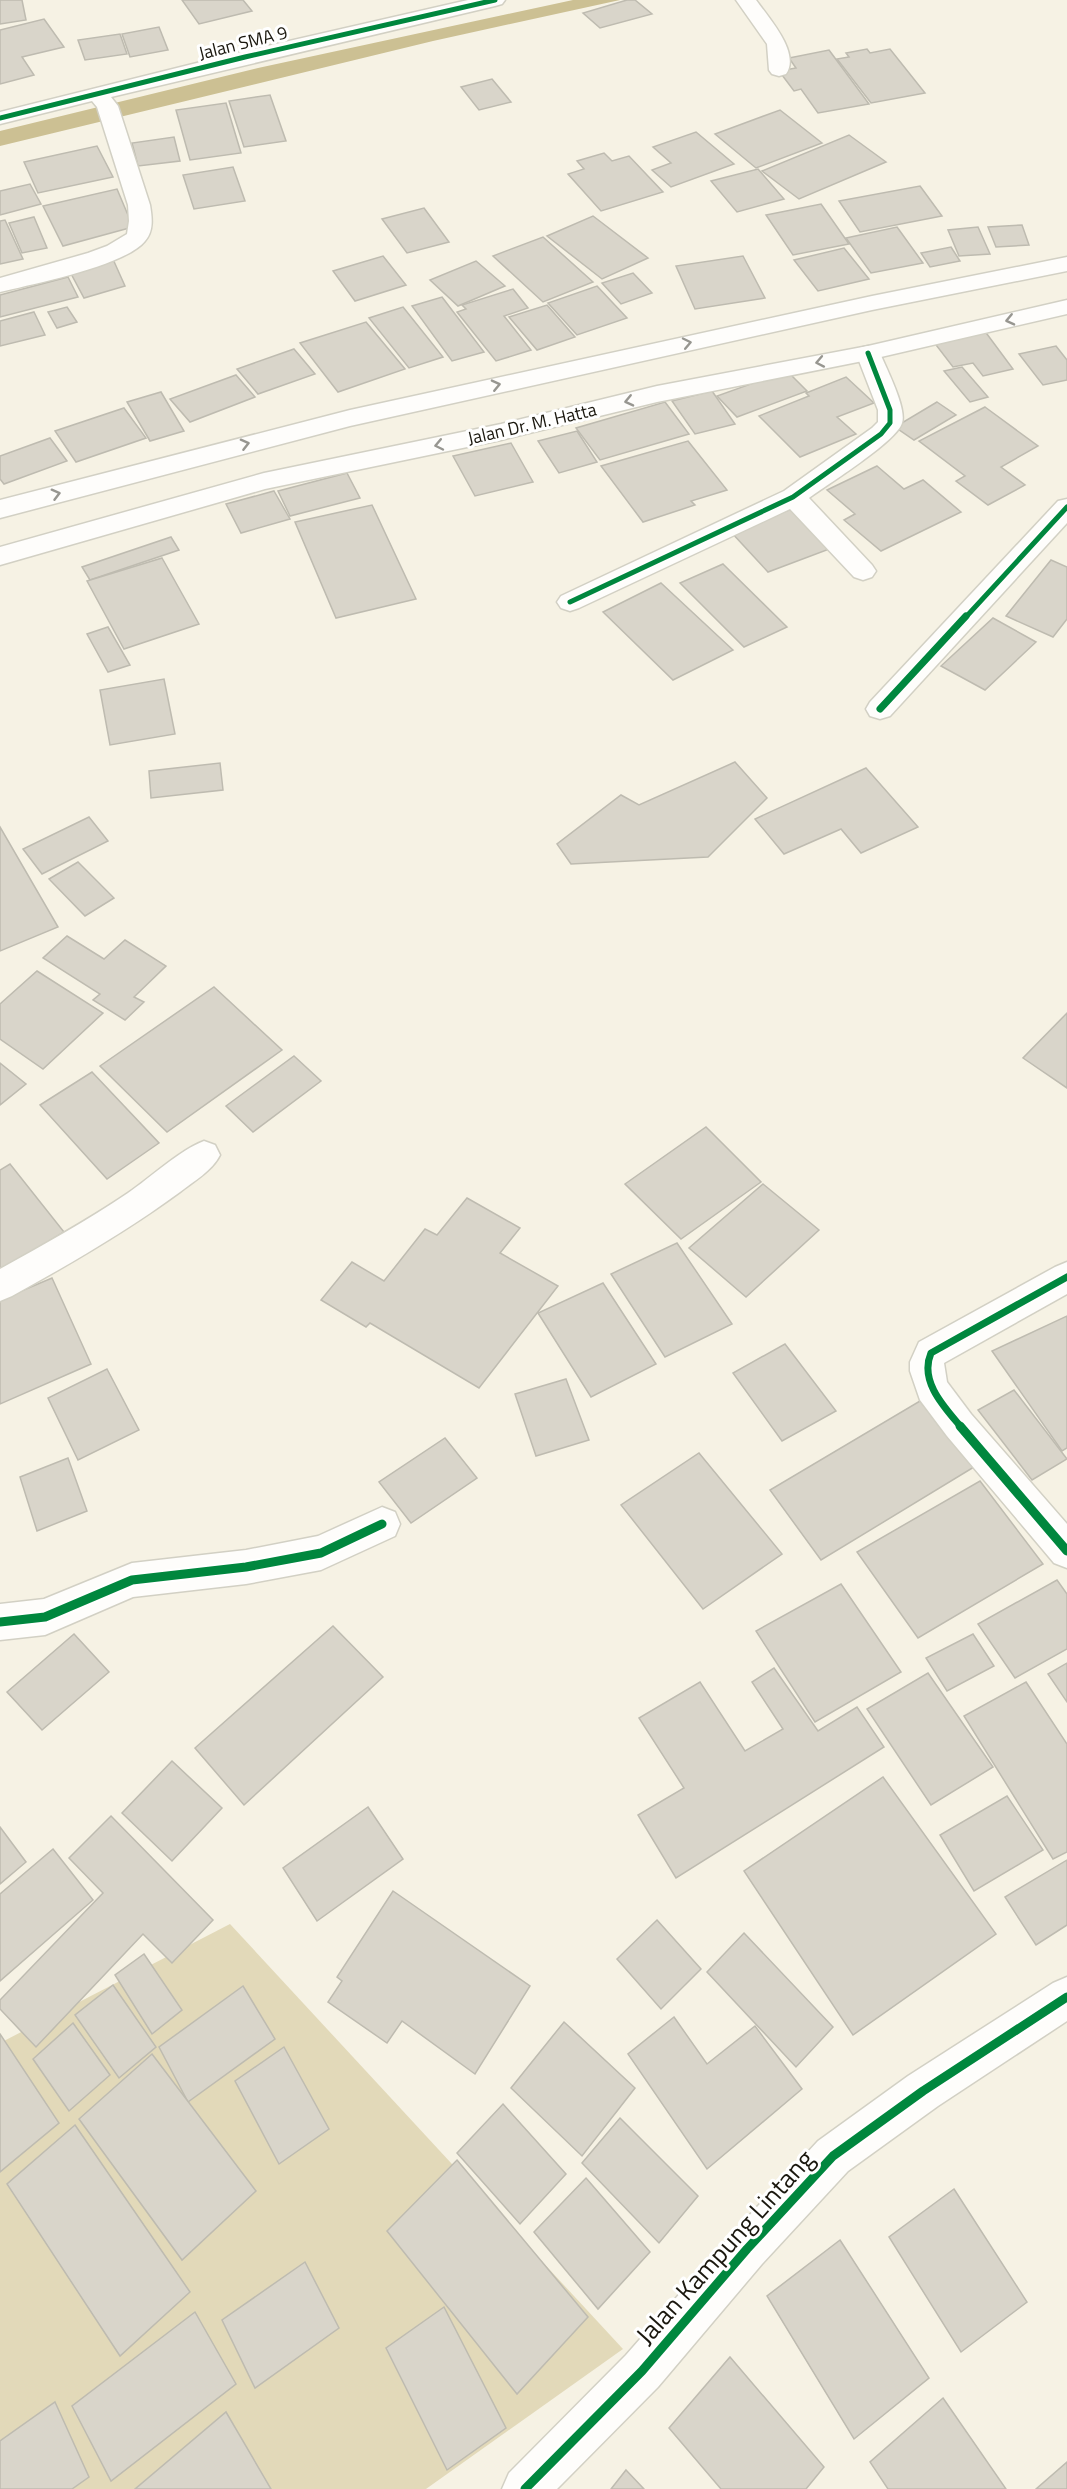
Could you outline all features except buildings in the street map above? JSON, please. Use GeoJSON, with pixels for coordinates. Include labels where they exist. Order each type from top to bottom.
{"type":"FeatureCollection","features":[{"type":"Feature","properties":{"kind":"street","name":"Jalan SMA 9"},"geometry":{"type":"LineString","coordinates":[[0,118],[105,106],[245,57],[495,0]]}},
{"type":"Feature","properties":{"kind":"street"},"geometry":{"type":"LineString","coordinates":[[746,0],[777,44],[778,70]]}},
{"type":"Feature","properties":{"kind":"street"},"geometry":{"type":"LineString","coordinates":[[0,285],[119,251],[137,237],[141,221],[139,205],[105,106]]}},
{"type":"Feature","properties":{"kind":"street"},"geometry":{"type":"LineString","coordinates":[[0,509],[350,418],[849,308],[1067,264]]}},
{"type":"Feature","properties":{"kind":"street","name":"Jalan Dr. M. Hatta"},"geometry":{"type":"LineString","coordinates":[[0,556],[264,481],[501,432],[657,394],[868,352],[1067,307]]}},
{"type":"Feature","properties":{"kind":"street"},"geometry":{"type":"LineString","coordinates":[[570,602],[793,497],[881,434],[890,423],[890,410],[868,352]]}},
{"type":"Feature","properties":{"kind":"street"},"geometry":{"type":"LineString","coordinates":[[793,497],[862,571]]}},
{"type":"Feature","properties":{"kind":"street"},"geometry":{"type":"LineString","coordinates":[[880,709],[1067,507]]}},
{"type":"Feature","properties":{"kind":"street"},"geometry":{"type":"LineString","coordinates":[[0,1286],[139,1204],[204,1155]]}},
{"type":"Feature","properties":{"kind":"street"},"geometry":{"type":"LineString","coordinates":[[1067,1276],[931,1353],[927,1362],[928,1380],[932,1389],[959,1425],[1067,1551]]}},
{"type":"Feature","properties":{"kind":"street"},"geometry":{"type":"LineString","coordinates":[[0,1622],[45,1617],[132,1580],[246,1567],[321,1553],[382,1524]]}},
{"type":"Feature","properties":{"kind":"street","name":"Jalan Kampung Lintang"},"geometry":{"type":"LineString","coordinates":[[525,2489],[642,2371],[747,2249],[833,2156],[923,2091],[1065,2002]]}},
{"type":"Feature","properties":{"kind":"shaded area"},"geometry":{"type":"Polygon","coordinates":[[[573,0],[620,0],[433,41],[0,146],[0,131],[258,68],[573,0]]]}},
{"type":"Feature","properties":{"kind":"shaded area"},"geometry":{"type":"Polygon","coordinates":[[[230,1924],[623,2349],[426,2489],[0,2489],[0,2043],[230,1924]]]}},
{"type":"Feature","properties":{"kind":"cycle path"},"geometry":{"type":"LineString","coordinates":[[0,118],[245,57],[495,0]]}},
{"type":"Feature","properties":{"kind":"cycle path"},"geometry":{"type":"LineString","coordinates":[[570,602],[793,497],[881,434],[890,423],[890,410],[868,353]]}},
{"type":"Feature","properties":{"kind":"cycle path"},"geometry":{"type":"LineString","coordinates":[[880,709],[1067,507]]}},
{"type":"Feature","properties":{"kind":"cycle path"},"geometry":{"type":"LineString","coordinates":[[1067,1277],[931,1353],[927,1362],[932,1389],[959,1425],[1067,1551]]}},
{"type":"Feature","properties":{"kind":"cycle path"},"geometry":{"type":"LineString","coordinates":[[0,1622],[45,1617],[132,1580],[246,1567],[321,1553],[382,1524]]}},
{"type":"Feature","properties":{"kind":"cycle path"},"geometry":{"type":"LineString","coordinates":[[525,2489],[642,2371],[747,2249],[833,2156],[923,2091],[1067,1997]]}}]}
